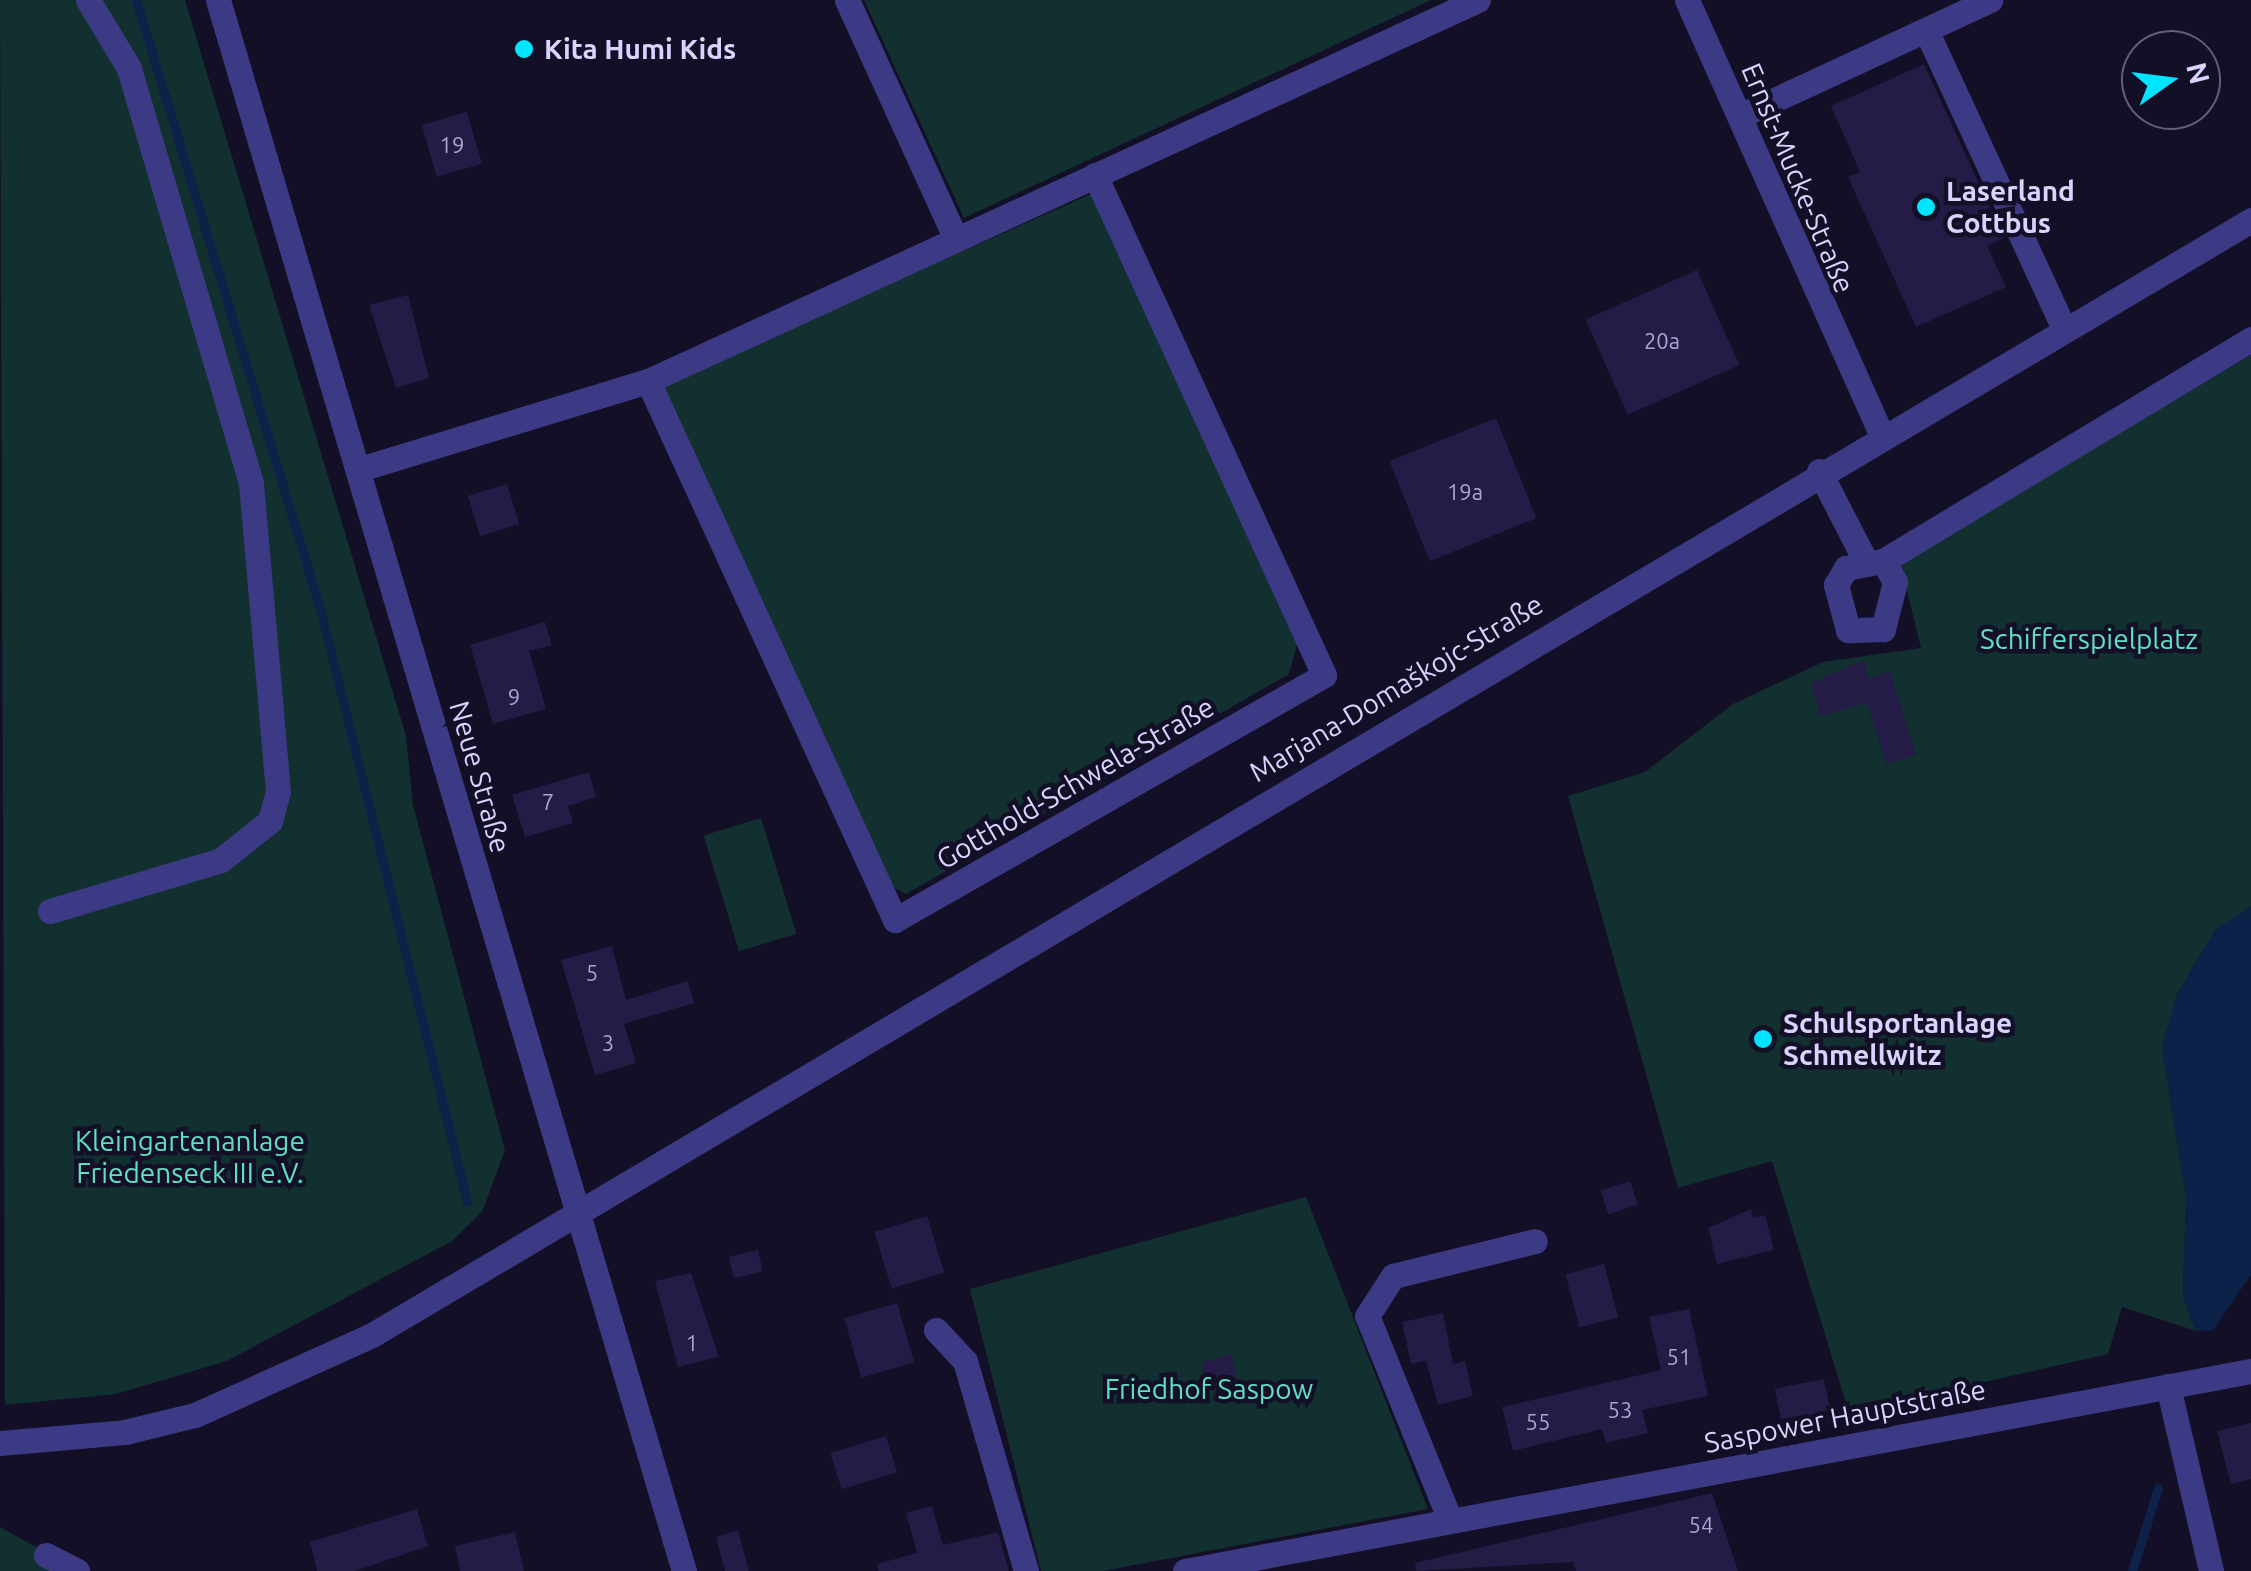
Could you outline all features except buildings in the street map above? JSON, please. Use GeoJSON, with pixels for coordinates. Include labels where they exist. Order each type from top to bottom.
{"type":"FeatureCollection","features":[{"type":"Feature","properties":{"kind":"street"},"geometry":{"type":"LineString","coordinates":[[50,911],[222,860],[270,821],[278,792],[251,483],[130,68],[88,0]]}},
{"type":"Feature","properties":{"kind":"street","name":"Neue Straße"},"geometry":{"type":"LineString","coordinates":[[218,0],[360,470],[574,1213],[684,1571]]}},
{"type":"Feature","properties":{"kind":"street"},"geometry":{"type":"LineString","coordinates":[[847,0],[956,239]]}},
{"type":"Feature","properties":{"kind":"street"},"geometry":{"type":"LineString","coordinates":[[360,470],[648,380],[1478,0]]}},
{"type":"Feature","properties":{"kind":"street","name":"Ernst-Mucke-Straße"},"geometry":{"type":"LineString","coordinates":[[1687,0],[1740,116],[1757,172],[1881,434]]}},
{"type":"Feature","properties":{"kind":"street"},"geometry":{"type":"LineString","coordinates":[[1740,116],[1990,0]]}},
{"type":"Feature","properties":{"kind":"street"},"geometry":{"type":"LineString","coordinates":[[1926,30],[2064,329]]}},
{"type":"Feature","properties":{"kind":"street","name":"Gotthold-Schwela-Straße"},"geometry":{"type":"LineString","coordinates":[[648,380],[895,920],[1324,675],[1096,175]]}},
{"type":"Feature","properties":{"kind":"street","name":"Marjana-Domaškojc-Straße"},"geometry":{"type":"LineString","coordinates":[[0,1443],[125,1432],[278,1384],[574,1213],[1881,434],[2251,220]]}},
{"type":"Feature","properties":{"kind":"street"},"geometry":{"type":"LineString","coordinates":[[1819,471],[1874,560],[2251,339]]}},
{"type":"Feature","properties":{"kind":"street"},"geometry":{"type":"LineString","coordinates":[[1450,1520],[1367,1316],[1393,1276],[1535,1241]]}},
{"type":"Feature","properties":{"kind":"street"},"geometry":{"type":"LineString","coordinates":[[936,1330],[965,1361],[1026,1571]]}},
{"type":"Feature","properties":{"kind":"street","name":"Saspower Hauptstraße"},"geometry":{"type":"LineString","coordinates":[[1185,1571],[2251,1371]]}},
{"type":"Feature","properties":{"kind":"street"},"geometry":{"type":"LineString","coordinates":[[2168,1386],[2211,1571]]}},
{"type":"Feature","properties":{"kind":"street"},"geometry":{"type":"LineString","coordinates":[[46,1555],[77,1571]]}},
{"type":"Feature","properties":{"kind":"green space","name":"Kleingartenanlage Friedenseck III e.V."},"geometry":{"type":"Polygon","coordinates":[[[0,0],[185,0],[406,736],[413,805],[505,1150],[482,1212],[452,1241],[227,1361],[116,1394],[5,1405],[0,0]]]}},
{"type":"Feature","properties":{"kind":"green space"},"geometry":{"type":"Polygon","coordinates":[[[864,0],[1431,0],[964,218],[864,0]]]}},
{"type":"Feature","properties":{"kind":"green space"},"geometry":{"type":"Polygon","coordinates":[[[1091,194],[1297,645],[1289,674],[906,894],[888,885],[660,386],[1091,194]]]}},
{"type":"Feature","properties":{"kind":"green space","name":"Schifferspielplatz"},"geometry":{"type":"Polygon","coordinates":[[[2251,355],[2251,907],[2216,929],[2178,992],[2162,1047],[2186,1196],[2183,1297],[2196,1331],[2122,1307],[2108,1354],[1849,1413],[1772,1161],[1678,1188],[1568,796],[1645,772],[1733,704],[1823,662],[1921,648],[1900,562],[2251,355]]]}},
{"type":"Feature","properties":{"kind":"green space"},"geometry":{"type":"Polygon","coordinates":[[[761,818],[796,934],[739,951],[704,836],[761,818]]]}},
{"type":"Feature","properties":{"kind":"green space","name":"Friedhof Saspow"},"geometry":{"type":"Polygon","coordinates":[[[1306,1197],[1428,1509],[1103,1571],[1041,1571],[970,1289],[1306,1197]]]}},
{"type":"Feature","properties":{"kind":"green space"},"geometry":{"type":"Polygon","coordinates":[[[0,1527],[79,1571],[0,1571],[0,1527]]]}},
{"type":"Feature","properties":{"kind":"water"},"geometry":{"type":"Polygon","coordinates":[[[2251,907],[2251,1275],[2213,1330],[2196,1331],[2183,1297],[2186,1196],[2162,1047],[2178,992],[2216,929],[2251,907]]]}},
{"type":"Feature","properties":{"kind":"waterway"},"geometry":{"type":"LineString","coordinates":[[136,0],[321,612],[467,1202]]}},
{"type":"Feature","properties":{"kind":"waterway"},"geometry":{"type":"LineString","coordinates":[[2132,1571],[2158,1488]]}},
{"type":"Feature","properties":{"kind":"place","name":"Kita Humi Kids"},"geometry":{"type":"Point","coordinates":[524,49]}},
{"type":"Feature","properties":{"kind":"place","name":"Laserland Cottbus"},"geometry":{"type":"Point","coordinates":[1926,207]}},
{"type":"Feature","properties":{"kind":"place","name":"Schulsportanlage Schmellwitz"},"geometry":{"type":"Point","coordinates":[1763,1039]}}]}
